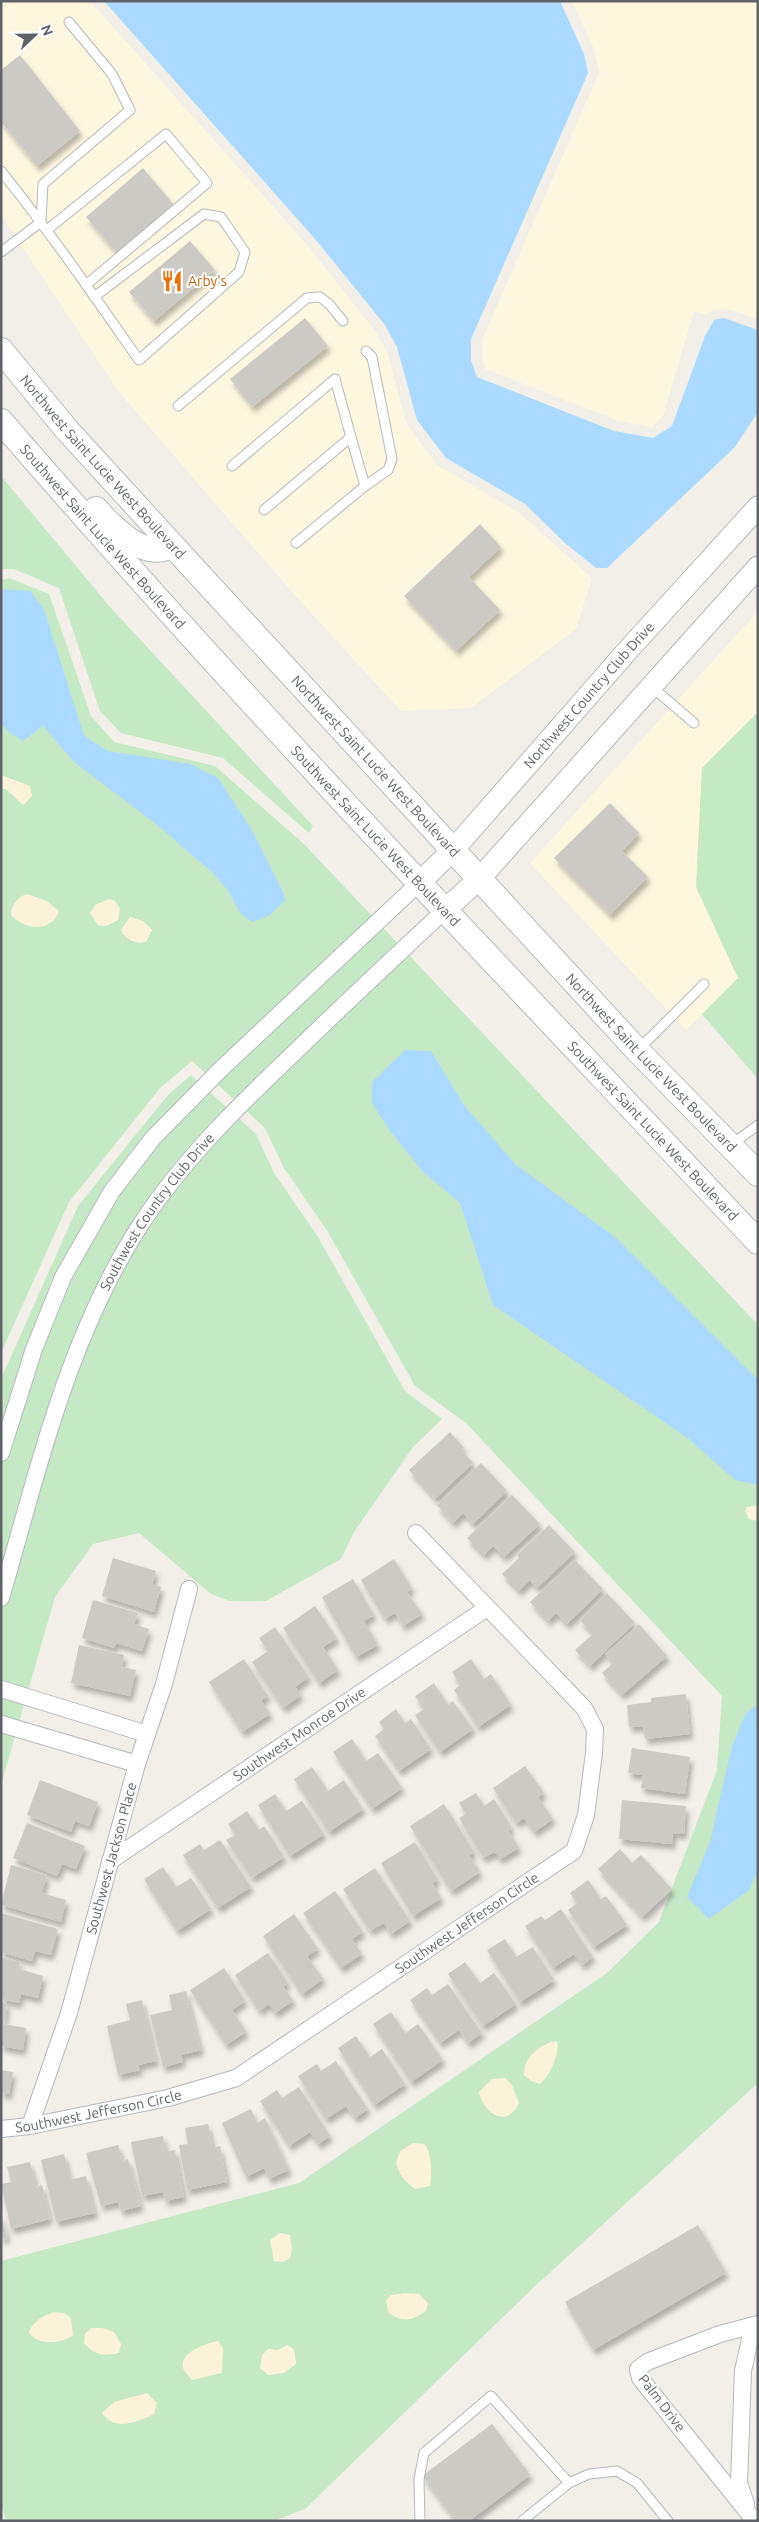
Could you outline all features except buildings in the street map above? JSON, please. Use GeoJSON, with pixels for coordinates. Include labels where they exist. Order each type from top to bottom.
{"type":"FeatureCollection","features":[{"type":"Feature","properties":{"kind":"main road","name":"Northwest Saint Lucie West Boulevard"},"geometry":{"type":"LineString","coordinates":[[1,350],[67,430],[172,545],[637,1050],[758,1174]]}},
{"type":"Feature","properties":{"kind":"main road"},"geometry":{"type":"LineString","coordinates":[[1,402],[100,513],[128,539],[152,548],[162,549],[172,545]]}},
{"type":"Feature","properties":{"kind":"main road","name":"Southwest Saint Lucie West Boulevard"},"geometry":{"type":"LineString","coordinates":[[1,421],[122,559],[306,761],[749,1229],[758,1242]]}},
{"type":"Feature","properties":{"kind":"street","name":"Northwest Country Club Drive"},"geometry":{"type":"LineString","coordinates":[[420,882],[454,850],[628,650],[758,507]]}},
{"type":"Feature","properties":{"kind":"street"},"geometry":{"type":"LineString","coordinates":[[446,909],[480,878],[758,567]]}},
{"type":"Feature","properties":{"kind":"street"},"geometry":{"type":"LineString","coordinates":[[1,1453],[34,1349],[63,1278],[112,1191],[153,1138],[221,1069],[420,882]]}},
{"type":"Feature","properties":{"kind":"street","name":"Southwest Country Club Drive"},"geometry":{"type":"LineString","coordinates":[[1,1598],[58,1404],[87,1328],[105,1289],[142,1224],[186,1163],[243,1101],[446,909]]}},
{"type":"Feature","properties":{"kind":"street","name":"Southwest Jefferson Circle"},"geometry":{"type":"LineString","coordinates":[[1,2129],[30,2126],[168,2098],[236,2078],[574,1851],[586,1815],[595,1730],[584,1708],[416,1533]]}},
{"type":"Feature","properties":{"kind":"street","name":"Southwest Jackson Place"},"geometry":{"type":"LineString","coordinates":[[30,2126],[69,2012],[137,1764],[164,1684],[189,1589]]}},
{"type":"Feature","properties":{"kind":"street","name":"Southwest Monroe Drive"},"geometry":{"type":"LineString","coordinates":[[110,1861],[487,1608]]}},
{"type":"Feature","properties":{"kind":"street"},"geometry":{"type":"LineString","coordinates":[[1,1689],[147,1734]]}},
{"type":"Feature","properties":{"kind":"street"},"geometry":{"type":"LineString","coordinates":[[1,1724],[137,1764]]}},
{"type":"Feature","properties":{"kind":"street","name":"Palm Drive"},"geometry":{"type":"LineString","coordinates":[[751,2518],[739,2483],[743,2371],[751,2335],[758,2325]]}},
{"type":"Feature","properties":{"kind":"street","name":"Palm Drive"},"geometry":{"type":"LineString","coordinates":[[751,2518],[640,2378],[638,2369],[647,2362],[711,2338],[758,2325]]}},
{"type":"Feature","properties":{"kind":"lane"},"geometry":{"type":"LineString","coordinates":[[41,222],[43,184],[130,110],[112,74],[69,22]]}},
{"type":"Feature","properties":{"kind":"lane"},"geometry":{"type":"LineString","coordinates":[[47,230],[166,134],[207,183],[86,285]]}},
{"type":"Feature","properties":{"kind":"lane"},"geometry":{"type":"LineString","coordinates":[[1,171],[47,230],[94,297],[139,360],[239,272],[245,252],[221,217],[204,214],[94,297]]}},
{"type":"Feature","properties":{"kind":"lane"},"geometry":{"type":"LineString","coordinates":[[1,252],[41,222]]}},
{"type":"Feature","properties":{"kind":"lane"},"geometry":{"type":"LineString","coordinates":[[178,406],[307,298],[320,297],[329,304],[343,321]]}},
{"type":"Feature","properties":{"kind":"lane"},"geometry":{"type":"LineString","coordinates":[[296,543],[365,486],[388,470],[392,459],[372,357],[366,351]]}},
{"type":"Feature","properties":{"kind":"lane"},"geometry":{"type":"LineString","coordinates":[[232,466],[335,380],[365,486]]}},
{"type":"Feature","properties":{"kind":"lane"},"geometry":{"type":"LineString","coordinates":[[264,510],[351,437]]}},
{"type":"Feature","properties":{"kind":"lane"},"geometry":{"type":"LineString","coordinates":[[651,686],[694,723]]}},
{"type":"Feature","properties":{"kind":"lane"},"geometry":{"type":"LineString","coordinates":[[637,1050],[704,984]]}},
{"type":"Feature","properties":{"kind":"lane"},"geometry":{"type":"LineString","coordinates":[[730,1145],[758,1125]]}},
{"type":"Feature","properties":{"kind":"lane"},"geometry":{"type":"LineString","coordinates":[[420,2521],[421,2501],[418,2479],[424,2453],[491,2396],[569,2482]]}},
{"type":"Feature","properties":{"kind":"lane"},"geometry":{"type":"LineString","coordinates":[[522,2521],[569,2482],[589,2474],[617,2471],[637,2483],[668,2521]]}},
{"type":"Feature","properties":{"kind":"shaded area"},"geometry":{"type":"Polygon","coordinates":[[[1,1],[90,1],[308,246],[375,331],[387,351],[406,423],[437,465],[518,512],[592,578],[576,629],[471,708],[401,711],[292,592],[119,392],[1,215],[1,1]]]}},
{"type":"Feature","properties":{"kind":"shaded area"},"geometry":{"type":"Polygon","coordinates":[[[572,1],[758,1],[758,319],[728,309],[713,310],[705,315],[694,311],[663,416],[652,427],[618,421],[486,369],[482,359],[482,340],[599,73],[594,49],[572,1]]]}},
{"type":"Feature","properties":{"kind":"shaded area"},"geometry":{"type":"Polygon","coordinates":[[[758,611],[758,712],[702,768],[696,887],[738,978],[686,1030],[530,863],[758,611]]]}},
{"type":"Feature","properties":{"kind":"green space"},"geometry":{"type":"Polygon","coordinates":[[[1,476],[110,607],[313,826],[309,833],[223,758],[121,733],[100,711],[59,588],[14,569],[1,569],[1,476]]]}},
{"type":"Feature","properties":{"kind":"green space"},"geometry":{"type":"Polygon","coordinates":[[[9,578],[49,594],[91,716],[114,742],[215,766],[304,844],[758,1325],[758,2083],[533,2288],[305,2509],[273,2521],[6,2521],[1,2503],[1,2261],[299,2183],[607,1973],[659,1922],[717,1770],[722,1696],[466,1423],[415,1386],[328,1232],[284,1168],[265,1128],[192,1061],[160,1088],[69,1202],[1,1353],[1,580],[9,578]]]}},
{"type":"Feature","properties":{"kind":"green space"},"geometry":{"type":"Polygon","coordinates":[[[758,712],[758,1079],[702,1014],[738,978],[696,887],[702,768],[758,712]]]}},
{"type":"Feature","properties":{"kind":"green space"},"geometry":{"type":"Polygon","coordinates":[[[191,1075],[256,1134],[274,1173],[318,1237],[405,1391],[442,1419],[413,1447],[354,1532],[341,1559],[266,1601],[230,1601],[211,1594],[139,1533],[93,1544],[55,1597],[1,1785],[1,1379],[78,1206],[168,1095],[191,1075]]]}},
{"type":"Feature","properties":{"kind":"sand"},"geometry":{"type":"Polygon","coordinates":[[[1,775],[30,786],[32,796],[23,805],[7,790],[1,788],[1,775]]]}},
{"type":"Feature","properties":{"kind":"sand"},"geometry":{"type":"Polygon","coordinates":[[[27,894],[47,901],[59,911],[50,923],[44,926],[30,926],[23,924],[11,915],[14,904],[20,897],[27,894]]]}},
{"type":"Feature","properties":{"kind":"sand"},"geometry":{"type":"Polygon","coordinates":[[[109,899],[115,901],[120,908],[118,920],[106,926],[98,925],[90,913],[95,905],[109,899]]]}},
{"type":"Feature","properties":{"kind":"sand"},"geometry":{"type":"Polygon","coordinates":[[[130,917],[143,921],[152,930],[146,942],[135,942],[128,939],[121,930],[130,917]]]}},
{"type":"Feature","properties":{"kind":"sand"},"geometry":{"type":"Polygon","coordinates":[[[758,1505],[758,1521],[749,1519],[745,1511],[747,1507],[758,1505]]]}},
{"type":"Feature","properties":{"kind":"sand"},"geometry":{"type":"Polygon","coordinates":[[[557,2041],[556,2058],[547,2076],[540,2084],[531,2081],[524,2075],[526,2062],[539,2048],[557,2041]]]}},
{"type":"Feature","properties":{"kind":"sand"},"geometry":{"type":"Polygon","coordinates":[[[505,2078],[512,2085],[519,2103],[514,2111],[502,2117],[496,2116],[486,2107],[479,2092],[492,2079],[505,2078]]]}},
{"type":"Feature","properties":{"kind":"sand"},"geometry":{"type":"Polygon","coordinates":[[[413,2143],[424,2144],[429,2152],[430,2186],[415,2189],[400,2174],[396,2162],[400,2151],[413,2143]]]}},
{"type":"Feature","properties":{"kind":"sand"},"geometry":{"type":"Polygon","coordinates":[[[280,2233],[290,2235],[292,2249],[290,2258],[283,2262],[274,2261],[270,2240],[280,2233]]]}},
{"type":"Feature","properties":{"kind":"sand"},"geometry":{"type":"Polygon","coordinates":[[[419,2294],[428,2303],[426,2311],[411,2319],[397,2318],[388,2312],[386,2300],[391,2295],[419,2294]]]}},
{"type":"Feature","properties":{"kind":"sand"},"geometry":{"type":"Polygon","coordinates":[[[54,2312],[64,2313],[71,2318],[73,2335],[56,2342],[37,2340],[32,2337],[29,2332],[33,2325],[42,2317],[54,2312]]]}},
{"type":"Feature","properties":{"kind":"sand"},"geometry":{"type":"Polygon","coordinates":[[[91,2328],[102,2328],[114,2332],[121,2344],[119,2353],[100,2354],[88,2347],[84,2343],[85,2334],[91,2328]]]}},
{"type":"Feature","properties":{"kind":"sand"},"geometry":{"type":"Polygon","coordinates":[[[218,2341],[223,2348],[222,2373],[192,2380],[184,2370],[184,2359],[194,2350],[218,2341]]]}},
{"type":"Feature","properties":{"kind":"sand"},"geometry":{"type":"Polygon","coordinates":[[[287,2345],[294,2349],[296,2364],[284,2373],[268,2375],[260,2368],[262,2355],[268,2349],[278,2350],[287,2345]]]}},
{"type":"Feature","properties":{"kind":"sand"},"geometry":{"type":"Polygon","coordinates":[[[147,2393],[157,2403],[154,2414],[148,2417],[120,2424],[107,2419],[102,2413],[114,2402],[147,2393]]]}},
{"type":"Feature","properties":{"kind":"water"},"geometry":{"type":"Polygon","coordinates":[[[104,1],[560,1],[584,54],[588,73],[471,339],[471,361],[477,377],[614,431],[653,438],[672,426],[705,336],[714,320],[724,318],[758,330],[758,412],[735,447],[607,568],[596,568],[565,543],[525,504],[446,458],[417,420],[397,347],[385,325],[316,240],[104,1]]]}},
{"type":"Feature","properties":{"kind":"water"},"geometry":{"type":"Polygon","coordinates":[[[1,589],[30,591],[44,609],[84,736],[108,751],[190,764],[218,778],[252,830],[282,890],[285,900],[270,915],[252,922],[240,913],[229,892],[213,873],[156,824],[74,762],[43,726],[23,741],[10,733],[1,723],[1,589]]]}},
{"type":"Feature","properties":{"kind":"water"},"geometry":{"type":"Polygon","coordinates":[[[405,1050],[431,1051],[464,1105],[516,1165],[615,1237],[758,1380],[758,1485],[735,1480],[689,1439],[493,1305],[460,1203],[423,1172],[390,1131],[372,1103],[372,1082],[405,1050]]]}},
{"type":"Feature","properties":{"kind":"water"},"geometry":{"type":"Polygon","coordinates":[[[758,1705],[758,1870],[749,1890],[709,1919],[687,1897],[710,1842],[732,1746],[746,1713],[758,1705]]]}},
{"type":"Feature","properties":{"kind":"place","name":"Arby's"},"geometry":{"type":"Point","coordinates":[172,281]}}]}
